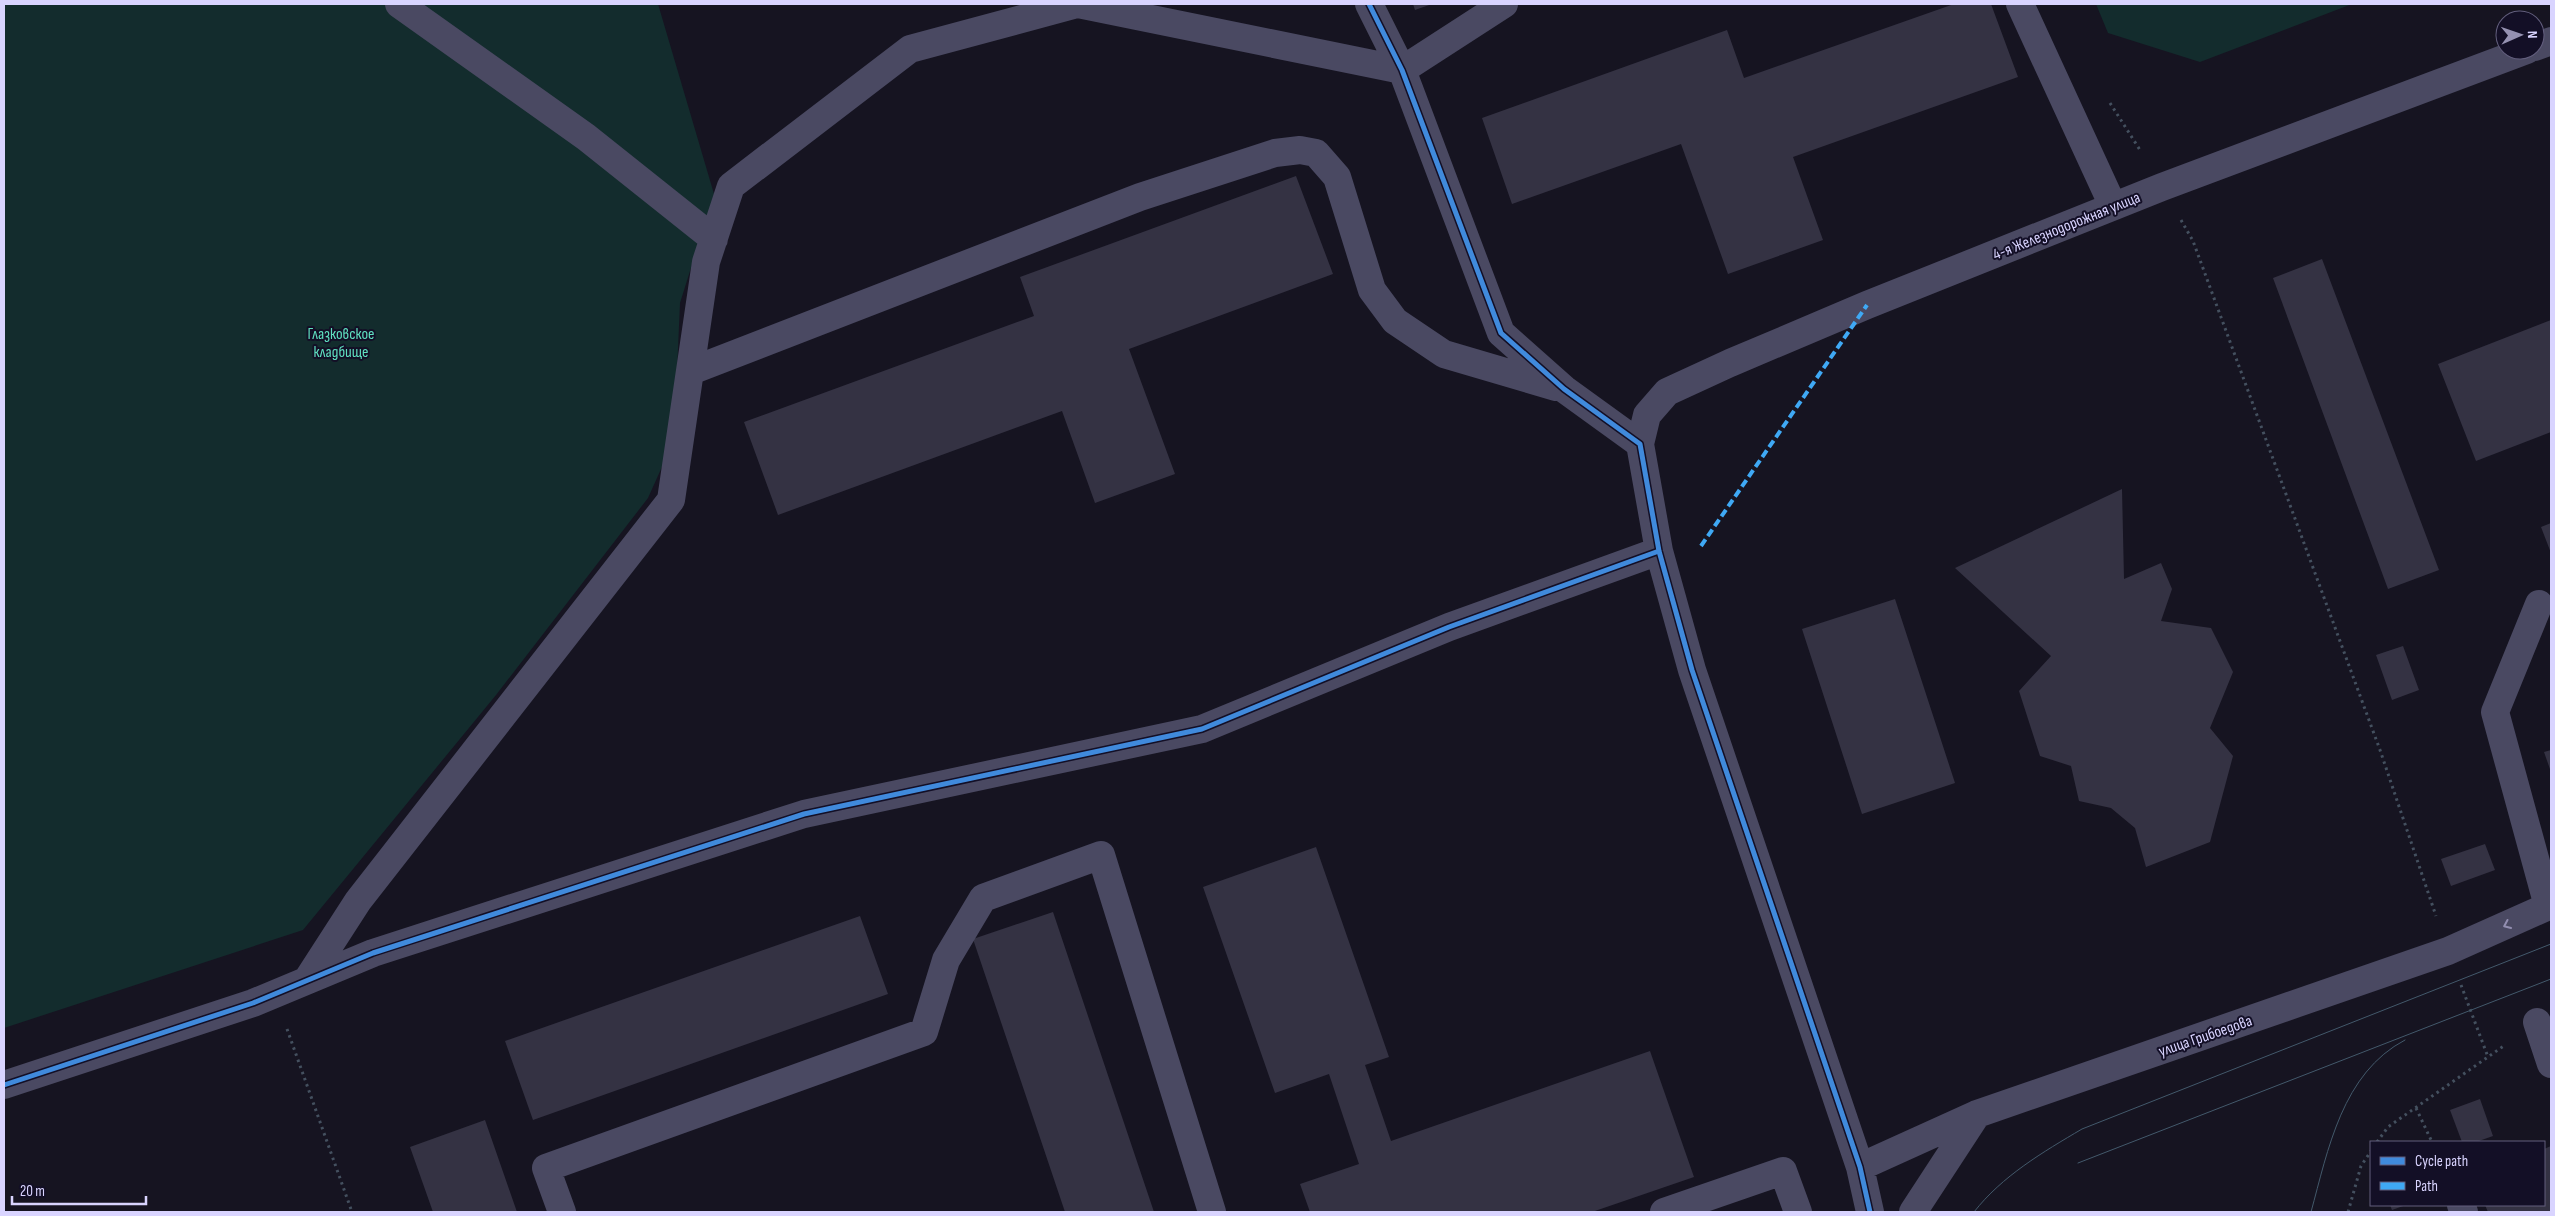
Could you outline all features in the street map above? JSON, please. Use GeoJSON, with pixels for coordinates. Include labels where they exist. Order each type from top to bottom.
{"type":"FeatureCollection","features":[{"type":"Feature","properties":{"kind":"street"},"geometry":{"type":"LineString","coordinates":[[399,4],[586,137],[714,239]]}},
{"type":"Feature","properties":{"kind":"street"},"geometry":{"type":"LineString","coordinates":[[307,980],[364,893],[671,500],[706,262],[731,186],[910,49],[1077,4],[1402,70],[1504,4]]}},
{"type":"Feature","properties":{"kind":"street"},"geometry":{"type":"LineString","coordinates":[[1369,4],[1402,70],[1501,333],[1564,389],[1640,444],[1658,551],[1692,670],[1860,1167],[1870,1212]]}},
{"type":"Feature","properties":{"kind":"street"},"geometry":{"type":"LineString","coordinates":[[2020,4],[2113,206]]}},
{"type":"Feature","properties":{"kind":"street","name":"4-я Железнодорожная улица"},"geometry":{"type":"LineString","coordinates":[[1640,444],[1647,415],[1667,392],[1867,304],[2113,206],[2501,60]]}},
{"type":"Feature","properties":{"kind":"street"},"geometry":{"type":"LineString","coordinates":[[691,371],[1140,197],[1275,153],[1300,150],[1316,152],[1337,177],[1372,290],[1395,322],[1444,354],[1564,389]]}},
{"type":"Feature","properties":{"kind":"street"},"geometry":{"type":"LineString","coordinates":[[4,1085],[253,1003],[373,953],[804,814],[1202,729],[1449,627],[1658,551]]}},
{"type":"Feature","properties":{"kind":"street"},"geometry":{"type":"LineString","coordinates":[[2539,604],[2495,712],[2550,906]]}},
{"type":"Feature","properties":{"kind":"street"},"geometry":{"type":"LineString","coordinates":[[562,1212],[546,1168],[924,1032],[946,960],[983,898],[1101,855],[1212,1212]]}},
{"type":"Feature","properties":{"kind":"street","name":"улица Грибоедова"},"geometry":{"type":"LineString","coordinates":[[1860,1167],[1977,1114],[2448,951],[2550,906]]}},
{"type":"Feature","properties":{"kind":"street"},"geometry":{"type":"LineString","coordinates":[[2537,1022],[2551,1064]]}},
{"type":"Feature","properties":{"kind":"street"},"geometry":{"type":"LineString","coordinates":[[1913,1212],[1977,1114]]}},
{"type":"Feature","properties":{"kind":"street"},"geometry":{"type":"LineString","coordinates":[[1664,1212],[1783,1171],[1798,1212]]}},
{"type":"Feature","properties":{"kind":"path"},"geometry":{"type":"LineString","coordinates":[[2180,217],[2193,241],[2207,278],[2380,750],[2423,881]]}},
{"type":"Feature","properties":{"kind":"path"},"geometry":{"type":"LineString","coordinates":[[274,994],[352,1212]]}},
{"type":"Feature","properties":{"kind":"path"},"geometry":{"type":"LineString","coordinates":[[2379,1141],[2388,1127],[2537,1022]]}},
{"type":"Feature","properties":{"kind":"path"},"geometry":{"type":"LineString","coordinates":[[2416,1108],[2432,1141]]}},
{"type":"Feature","properties":{"kind":"path"},"geometry":{"type":"LineString","coordinates":[[2348,1212],[2361,1166],[2370,1152]]}},
{"type":"Feature","properties":{"kind":"green space","name":"Глазковское кладбище"},"geometry":{"type":"Polygon","coordinates":[[[4,4],[658,4],[714,194],[680,303],[674,440],[648,498],[496,695],[303,930],[4,1028],[4,4]]]}},
{"type":"Feature","properties":{"kind":"green space"},"geometry":{"type":"Polygon","coordinates":[[[2096,4],[2352,4],[2200,62],[2108,33],[2096,4]]]}},
{"type":"Feature","properties":{"kind":"building"},"geometry":{"type":"Polygon","coordinates":[[[1413,4],[1432,4],[1415,10],[1413,4]]]}},
{"type":"Feature","properties":{"kind":"building"},"geometry":{"type":"Polygon","coordinates":[[[1954,4],[1991,4],[2018,77],[1793,157],[1823,240],[1728,274],[1681,144],[1512,204],[1482,118],[1727,30],[1744,78],[1954,4]]]}},
{"type":"Feature","properties":{"kind":"building"},"geometry":{"type":"Polygon","coordinates":[[[1296,176],[1333,274],[1129,349],[1175,474],[1095,503],[1062,411],[778,515],[744,422],[1034,316],[1020,277],[1296,176]]]}},
{"type":"Feature","properties":{"kind":"building"},"geometry":{"type":"Polygon","coordinates":[[[2322,259],[2439,570],[2388,589],[2273,278],[2322,259]]]}},
{"type":"Feature","properties":{"kind":"building"},"geometry":{"type":"Polygon","coordinates":[[[2551,320],[2551,432],[2476,461],[2438,364],[2551,320]]]}},
{"type":"Feature","properties":{"kind":"building"},"geometry":{"type":"Polygon","coordinates":[[[2122,489],[2124,579],[2161,563],[2172,589],[2161,621],[2211,628],[2233,672],[2210,728],[2233,756],[2210,842],[2146,867],[2135,828],[2111,808],[2079,801],[2071,766],[2040,756],[2019,691],[2051,656],[1955,568],[2122,489]]]}},
{"type":"Feature","properties":{"kind":"building"},"geometry":{"type":"Polygon","coordinates":[[[2551,523],[2551,553],[2541,527],[2551,523]]]}},
{"type":"Feature","properties":{"kind":"building"},"geometry":{"type":"Polygon","coordinates":[[[1895,599],[1955,783],[1862,814],[1802,629],[1895,599]]]}},
{"type":"Feature","properties":{"kind":"building"},"geometry":{"type":"Polygon","coordinates":[[[2403,646],[2419,690],[2392,700],[2376,655],[2403,646]]]}},
{"type":"Feature","properties":{"kind":"building"},"geometry":{"type":"Polygon","coordinates":[[[2551,750],[2551,772],[2544,752],[2551,750]]]}},
{"type":"Feature","properties":{"kind":"building"},"geometry":{"type":"Polygon","coordinates":[[[2485,844],[2495,870],[2451,886],[2441,859],[2485,844]]]}},
{"type":"Feature","properties":{"kind":"building"},"geometry":{"type":"Polygon","coordinates":[[[1316,847],[1389,1057],[1365,1065],[1391,1141],[1650,1051],[1694,1177],[1592,1212],[1310,1212],[1300,1184],[1359,1164],[1329,1074],[1275,1093],[1203,887],[1316,847]]]}},
{"type":"Feature","properties":{"kind":"building"},"geometry":{"type":"Polygon","coordinates":[[[1053,912],[1154,1212],[1065,1212],[973,939],[1053,912]]]}},
{"type":"Feature","properties":{"kind":"building"},"geometry":{"type":"Polygon","coordinates":[[[860,916],[888,994],[533,1120],[505,1041],[860,916]]]}},
{"type":"Feature","properties":{"kind":"building"},"geometry":{"type":"Polygon","coordinates":[[[2480,1099],[2493,1136],[2479,1141],[2462,1141],[2450,1110],[2480,1099]]]}},
{"type":"Feature","properties":{"kind":"building"},"geometry":{"type":"Polygon","coordinates":[[[485,1120],[517,1212],[433,1212],[410,1147],[485,1120]]]}},
{"type":"Feature","properties":{"kind":"building"},"geometry":{"type":"Polygon","coordinates":[[[2551,1146],[2551,1212],[2488,1212],[2485,1206],[2545,1206],[2545,1149],[2551,1146]]]}},
{"type":"Feature","properties":{"kind":"building"},"geometry":{"type":"Polygon","coordinates":[[[2390,1206],[2403,1206],[2392,1210],[2390,1206]]]}},
{"type":"Feature","properties":{"kind":"tram line"},"geometry":{"type":"LineString","coordinates":[[1974,1212],[2010,1176],[2082,1129],[2551,944]]}},
{"type":"Feature","properties":{"kind":"tram line"},"geometry":{"type":"LineString","coordinates":[[2078,1163],[2551,979]]}},
{"type":"Feature","properties":{"kind":"tram line"},"geometry":{"type":"LineString","coordinates":[[2311,1212],[2332,1139],[2352,1093],[2366,1072],[2384,1054],[2405,1040]]}},
{"type":"Feature","properties":{"kind":"marked path"},"geometry":{"type":"LineString","coordinates":[[1701,546],[1867,305]]}},
{"type":"Feature","properties":{"kind":"cycle path"},"geometry":{"type":"LineString","coordinates":[[1369,4],[1402,70],[1501,333],[1564,389],[1640,444],[1659,551],[1692,670],[1860,1167],[1870,1212]]}},
{"type":"Feature","properties":{"kind":"cycle path"},"geometry":{"type":"LineString","coordinates":[[4,1085],[253,1003],[373,953],[804,814],[1202,729],[1449,627],[1659,551]]}}]}
